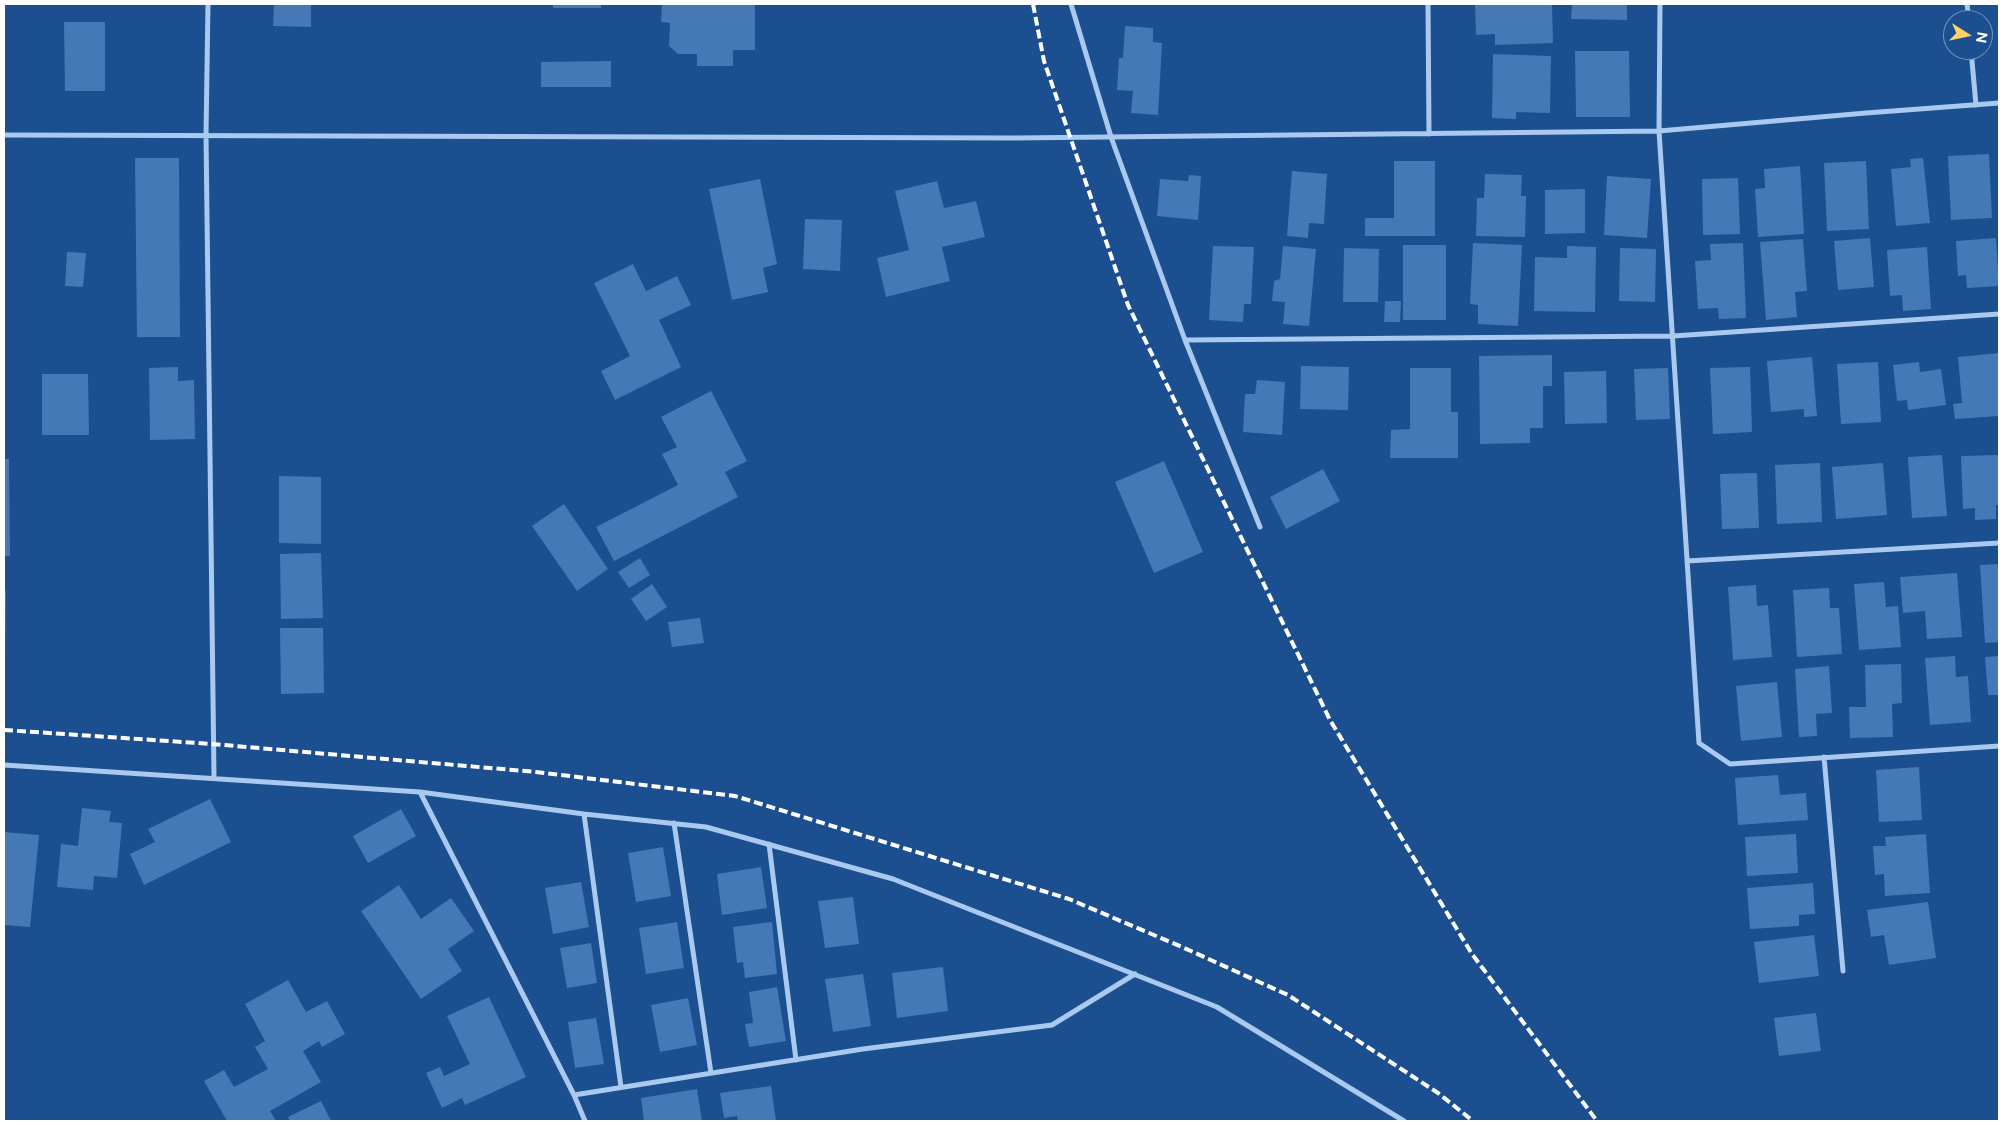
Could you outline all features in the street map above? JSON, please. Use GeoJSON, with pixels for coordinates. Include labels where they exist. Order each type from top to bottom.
{"type":"FeatureCollection","features":[{"type":"Feature","properties":{"kind":"street"},"geometry":{"type":"LineString","coordinates":[[208,4],[206,135],[212,744],[214,777]]}},
{"type":"Feature","properties":{"kind":"street"},"geometry":{"type":"LineString","coordinates":[[1071,4],[1111,137],[1185,340],[1260,527]]}},
{"type":"Feature","properties":{"kind":"street"},"geometry":{"type":"LineString","coordinates":[[1428,4],[1429,134]]}},
{"type":"Feature","properties":{"kind":"street"},"geometry":{"type":"LineString","coordinates":[[1660,4],[1660,131],[1699,743],[1730,764],[1999,746]]}},
{"type":"Feature","properties":{"kind":"street"},"geometry":{"type":"LineString","coordinates":[[1972,60],[1976,105]]}},
{"type":"Feature","properties":{"kind":"street"},"geometry":{"type":"LineString","coordinates":[[4,135],[1111,137],[1660,131],[1866,112],[1999,103]]}},
{"type":"Feature","properties":{"kind":"street"},"geometry":{"type":"LineString","coordinates":[[1185,340],[1673,336],[1999,314]]}},
{"type":"Feature","properties":{"kind":"street"},"geometry":{"type":"LineString","coordinates":[[1687,561],[1999,543]]}},
{"type":"Feature","properties":{"kind":"street"},"geometry":{"type":"LineString","coordinates":[[1824,757],[1843,971]]}},
{"type":"Feature","properties":{"kind":"street"},"geometry":{"type":"LineString","coordinates":[[4,765],[214,777],[420,792],[584,814],[706,827],[892,879],[1217,1007],[1404,1121]]}},
{"type":"Feature","properties":{"kind":"street"},"geometry":{"type":"LineString","coordinates":[[420,792],[574,1095],[585,1121]]}},
{"type":"Feature","properties":{"kind":"street"},"geometry":{"type":"LineString","coordinates":[[584,814],[621,1087]]}},
{"type":"Feature","properties":{"kind":"street"},"geometry":{"type":"LineString","coordinates":[[674,823],[711,1073]]}},
{"type":"Feature","properties":{"kind":"street"},"geometry":{"type":"LineString","coordinates":[[768,844],[796,1060]]}},
{"type":"Feature","properties":{"kind":"street"},"geometry":{"type":"LineString","coordinates":[[574,1095],[863,1049],[1052,1025],[1135,974]]}},
{"type":"Feature","properties":{"kind":"building"},"geometry":{"type":"Polygon","coordinates":[[[274,4],[311,4],[311,27],[273,26],[274,4]]]}},
{"type":"Feature","properties":{"kind":"building"},"geometry":{"type":"Polygon","coordinates":[[[553,4],[601,4],[601,8],[553,8],[553,4]]]}},
{"type":"Feature","properties":{"kind":"building"},"geometry":{"type":"Polygon","coordinates":[[[662,4],[755,4],[755,50],[733,50],[733,66],[697,66],[697,54],[678,54],[669,46],[670,23],[661,22],[662,4]]]}},
{"type":"Feature","properties":{"kind":"building"},"geometry":{"type":"Polygon","coordinates":[[[1475,4],[1552,4],[1553,43],[1495,45],[1495,34],[1476,35],[1475,4]]]}},
{"type":"Feature","properties":{"kind":"building"},"geometry":{"type":"Polygon","coordinates":[[[1572,4],[1627,4],[1627,20],[1571,19],[1572,4]]]}},
{"type":"Feature","properties":{"kind":"building"},"geometry":{"type":"Polygon","coordinates":[[[64,22],[105,22],[105,91],[65,91],[64,22]]]}},
{"type":"Feature","properties":{"kind":"building"},"geometry":{"type":"Polygon","coordinates":[[[1125,26],[1153,28],[1153,42],[1162,43],[1158,115],[1131,113],[1133,91],[1117,90],[1119,58],[1123,58],[1125,26]]]}},
{"type":"Feature","properties":{"kind":"building"},"geometry":{"type":"Polygon","coordinates":[[[1575,51],[1629,51],[1630,117],[1576,117],[1575,51]]]}},
{"type":"Feature","properties":{"kind":"building"},"geometry":{"type":"Polygon","coordinates":[[[1493,54],[1551,56],[1550,113],[1516,112],[1516,119],[1492,118],[1493,54]]]}},
{"type":"Feature","properties":{"kind":"building"},"geometry":{"type":"Polygon","coordinates":[[[611,61],[611,87],[541,87],[541,62],[611,61]]]}},
{"type":"Feature","properties":{"kind":"building"},"geometry":{"type":"Polygon","coordinates":[[[1989,154],[1992,218],[1951,220],[1948,156],[1989,154]]]}},
{"type":"Feature","properties":{"kind":"building"},"geometry":{"type":"Polygon","coordinates":[[[135,158],[179,158],[180,337],[137,337],[135,158]]]}},
{"type":"Feature","properties":{"kind":"building"},"geometry":{"type":"Polygon","coordinates":[[[1923,158],[1930,223],[1896,226],[1891,169],[1911,167],[1910,159],[1923,158]]]}},
{"type":"Feature","properties":{"kind":"building"},"geometry":{"type":"Polygon","coordinates":[[[1394,161],[1435,161],[1435,236],[1365,236],[1365,218],[1394,218],[1394,161]]]}},
{"type":"Feature","properties":{"kind":"building"},"geometry":{"type":"Polygon","coordinates":[[[1866,161],[1869,229],[1827,231],[1824,163],[1866,161]]]}},
{"type":"Feature","properties":{"kind":"building"},"geometry":{"type":"Polygon","coordinates":[[[1800,166],[1804,234],[1758,237],[1755,189],[1765,188],[1764,169],[1800,166]]]}},
{"type":"Feature","properties":{"kind":"building"},"geometry":{"type":"Polygon","coordinates":[[[1292,171],[1327,174],[1324,224],[1309,223],[1308,238],[1287,236],[1292,171]]]}},
{"type":"Feature","properties":{"kind":"building"},"geometry":{"type":"Polygon","coordinates":[[[1485,174],[1522,175],[1521,196],[1526,196],[1525,237],[1476,236],[1477,198],[1484,198],[1485,174]]]}},
{"type":"Feature","properties":{"kind":"building"},"geometry":{"type":"Polygon","coordinates":[[[1189,175],[1201,176],[1198,220],[1157,216],[1160,179],[1188,181],[1189,175]]]}},
{"type":"Feature","properties":{"kind":"building"},"geometry":{"type":"Polygon","coordinates":[[[1607,176],[1651,179],[1647,238],[1604,235],[1607,176]]]}},
{"type":"Feature","properties":{"kind":"building"},"geometry":{"type":"Polygon","coordinates":[[[1738,178],[1740,234],[1703,235],[1702,179],[1738,178]]]}},
{"type":"Feature","properties":{"kind":"building"},"geometry":{"type":"Polygon","coordinates":[[[760,179],[777,264],[763,268],[768,292],[732,300],[709,189],[760,179]]]}},
{"type":"Feature","properties":{"kind":"building"},"geometry":{"type":"Polygon","coordinates":[[[937,181],[944,208],[976,201],[985,237],[942,247],[950,281],[886,297],[877,258],[909,250],[895,191],[937,181]]]}},
{"type":"Feature","properties":{"kind":"building"},"geometry":{"type":"Polygon","coordinates":[[[1585,189],[1585,233],[1545,234],[1545,190],[1585,189]]]}},
{"type":"Feature","properties":{"kind":"building"},"geometry":{"type":"Polygon","coordinates":[[[805,219],[842,220],[840,271],[803,269],[805,219]]]}},
{"type":"Feature","properties":{"kind":"building"},"geometry":{"type":"Polygon","coordinates":[[[1870,238],[1874,287],[1838,290],[1834,241],[1870,238]]]}},
{"type":"Feature","properties":{"kind":"building"},"geometry":{"type":"Polygon","coordinates":[[[1996,238],[1999,286],[1967,288],[1966,275],[1958,276],[1956,241],[1996,238]]]}},
{"type":"Feature","properties":{"kind":"building"},"geometry":{"type":"Polygon","coordinates":[[[1803,239],[1807,291],[1795,292],[1797,317],[1766,320],[1760,242],[1803,239]]]}},
{"type":"Feature","properties":{"kind":"building"},"geometry":{"type":"Polygon","coordinates":[[[1473,243],[1522,245],[1518,326],[1478,324],[1478,305],[1470,304],[1473,243]]]}},
{"type":"Feature","properties":{"kind":"building"},"geometry":{"type":"Polygon","coordinates":[[[1743,243],[1746,318],[1719,319],[1718,308],[1698,309],[1695,261],[1711,260],[1710,244],[1743,243]]]}},
{"type":"Feature","properties":{"kind":"building"},"geometry":{"type":"Polygon","coordinates":[[[1403,245],[1446,245],[1446,320],[1403,320],[1403,245]]]}},
{"type":"Feature","properties":{"kind":"building"},"geometry":{"type":"Polygon","coordinates":[[[1213,246],[1254,247],[1251,304],[1244,304],[1243,322],[1209,320],[1213,246]]]}},
{"type":"Feature","properties":{"kind":"building"},"geometry":{"type":"Polygon","coordinates":[[[1283,246],[1316,249],[1309,326],[1283,324],[1285,302],[1272,301],[1274,281],[1280,279],[1283,246]]]}},
{"type":"Feature","properties":{"kind":"building"},"geometry":{"type":"Polygon","coordinates":[[[1567,246],[1596,247],[1595,312],[1534,311],[1535,257],[1567,258],[1567,246]]]}},
{"type":"Feature","properties":{"kind":"building"},"geometry":{"type":"Polygon","coordinates":[[[1927,247],[1931,309],[1903,311],[1902,295],[1890,296],[1887,250],[1927,247]]]}},
{"type":"Feature","properties":{"kind":"building"},"geometry":{"type":"Polygon","coordinates":[[[1344,248],[1379,249],[1378,302],[1343,302],[1344,248]]]}},
{"type":"Feature","properties":{"kind":"building"},"geometry":{"type":"Polygon","coordinates":[[[1620,248],[1656,249],[1655,302],[1619,301],[1620,248]]]}},
{"type":"Feature","properties":{"kind":"building"},"geometry":{"type":"Polygon","coordinates":[[[67,252],[86,253],[83,287],[65,286],[67,252]]]}},
{"type":"Feature","properties":{"kind":"building"},"geometry":{"type":"Polygon","coordinates":[[[633,264],[646,291],[677,276],[691,305],[659,320],[681,367],[615,400],[601,371],[630,356],[594,283],[633,264]]]}},
{"type":"Feature","properties":{"kind":"building"},"geometry":{"type":"Polygon","coordinates":[[[1385,301],[1401,301],[1400,322],[1384,322],[1385,301]]]}},
{"type":"Feature","properties":{"kind":"building"},"geometry":{"type":"Polygon","coordinates":[[[1999,353],[1999,416],[1955,419],[1953,404],[1962,403],[1958,357],[1999,353]]]}},
{"type":"Feature","properties":{"kind":"building"},"geometry":{"type":"Polygon","coordinates":[[[1552,355],[1552,386],[1543,386],[1543,428],[1530,428],[1530,443],[1480,444],[1479,356],[1552,355]]]}},
{"type":"Feature","properties":{"kind":"building"},"geometry":{"type":"Polygon","coordinates":[[[1812,357],[1817,416],[1804,417],[1804,409],[1771,412],[1767,361],[1812,357]]]}},
{"type":"Feature","properties":{"kind":"building"},"geometry":{"type":"Polygon","coordinates":[[[1878,362],[1881,422],[1841,424],[1837,364],[1878,362]]]}},
{"type":"Feature","properties":{"kind":"building"},"geometry":{"type":"Polygon","coordinates":[[[1919,362],[1920,372],[1941,369],[1946,405],[1908,410],[1907,400],[1897,401],[1893,365],[1919,362]]]}},
{"type":"Feature","properties":{"kind":"building"},"geometry":{"type":"Polygon","coordinates":[[[1301,366],[1349,367],[1348,410],[1300,409],[1301,366]]]}},
{"type":"Feature","properties":{"kind":"building"},"geometry":{"type":"Polygon","coordinates":[[[178,367],[178,381],[194,380],[195,439],[150,440],[149,368],[178,367]]]}},
{"type":"Feature","properties":{"kind":"building"},"geometry":{"type":"Polygon","coordinates":[[[1750,367],[1752,432],[1713,434],[1710,368],[1750,367]]]}},
{"type":"Feature","properties":{"kind":"building"},"geometry":{"type":"Polygon","coordinates":[[[1410,368],[1451,368],[1451,412],[1458,412],[1458,458],[1390,458],[1391,430],[1410,429],[1410,368]]]}},
{"type":"Feature","properties":{"kind":"building"},"geometry":{"type":"Polygon","coordinates":[[[1668,368],[1670,419],[1636,420],[1634,369],[1668,368]]]}},
{"type":"Feature","properties":{"kind":"building"},"geometry":{"type":"Polygon","coordinates":[[[1606,371],[1607,423],[1565,424],[1564,372],[1606,371]]]}},
{"type":"Feature","properties":{"kind":"building"},"geometry":{"type":"Polygon","coordinates":[[[42,374],[88,374],[89,435],[42,435],[42,374]]]}},
{"type":"Feature","properties":{"kind":"building"},"geometry":{"type":"Polygon","coordinates":[[[1257,380],[1285,382],[1282,435],[1243,432],[1245,394],[1255,394],[1257,380]]]}},
{"type":"Feature","properties":{"kind":"building"},"geometry":{"type":"Polygon","coordinates":[[[711,391],[747,461],[725,472],[738,497],[614,561],[596,527],[678,485],[662,454],[677,447],[661,417],[711,391]]]}},
{"type":"Feature","properties":{"kind":"building"},"geometry":{"type":"Polygon","coordinates":[[[1942,455],[1947,516],[1912,518],[1908,457],[1942,455]]]}},
{"type":"Feature","properties":{"kind":"building"},"geometry":{"type":"Polygon","coordinates":[[[1999,455],[1999,505],[1996,505],[1996,519],[1975,520],[1975,508],[1963,509],[1961,456],[1999,455]]]}},
{"type":"Feature","properties":{"kind":"building"},"geometry":{"type":"Polygon","coordinates":[[[4,459],[9,459],[10,556],[4,556],[4,459]]]}},
{"type":"Feature","properties":{"kind":"building"},"geometry":{"type":"Polygon","coordinates":[[[1164,461],[1203,552],[1154,573],[1115,482],[1164,461]]]}},
{"type":"Feature","properties":{"kind":"building"},"geometry":{"type":"Polygon","coordinates":[[[1820,463],[1822,522],[1777,524],[1775,465],[1820,463]]]}},
{"type":"Feature","properties":{"kind":"building"},"geometry":{"type":"Polygon","coordinates":[[[1883,463],[1887,515],[1836,519],[1832,467],[1883,463]]]}},
{"type":"Feature","properties":{"kind":"building"},"geometry":{"type":"Polygon","coordinates":[[[1323,469],[1340,501],[1286,529],[1270,497],[1323,469]]]}},
{"type":"Feature","properties":{"kind":"building"},"geometry":{"type":"Polygon","coordinates":[[[1757,473],[1759,528],[1722,529],[1720,474],[1757,473]]]}},
{"type":"Feature","properties":{"kind":"building"},"geometry":{"type":"Polygon","coordinates":[[[279,476],[321,477],[321,544],[279,543],[279,476]]]}},
{"type":"Feature","properties":{"kind":"building"},"geometry":{"type":"Polygon","coordinates":[[[564,504],[608,569],[577,591],[532,526],[564,504]]]}},
{"type":"Feature","properties":{"kind":"building"},"geometry":{"type":"Polygon","coordinates":[[[321,553],[323,618],[281,619],[280,554],[321,553]]]}},
{"type":"Feature","properties":{"kind":"building"},"geometry":{"type":"Polygon","coordinates":[[[640,558],[650,575],[629,588],[618,572],[640,558]]]}},
{"type":"Feature","properties":{"kind":"building"},"geometry":{"type":"Polygon","coordinates":[[[1999,564],[1999,642],[1985,643],[1980,565],[1999,564]]]}},
{"type":"Feature","properties":{"kind":"building"},"geometry":{"type":"Polygon","coordinates":[[[1957,573],[1962,637],[1927,639],[1925,611],[1903,613],[1900,577],[1957,573]]]}},
{"type":"Feature","properties":{"kind":"building"},"geometry":{"type":"Polygon","coordinates":[[[1884,582],[1886,607],[1898,606],[1901,647],[1859,650],[1854,584],[1884,582]]]}},
{"type":"Feature","properties":{"kind":"building"},"geometry":{"type":"Polygon","coordinates":[[[652,584],[667,607],[646,621],[631,599],[652,584]]]}},
{"type":"Feature","properties":{"kind":"building"},"geometry":{"type":"Polygon","coordinates":[[[1756,585],[1757,606],[1768,605],[1772,657],[1733,660],[1728,587],[1756,585]]]}},
{"type":"Feature","properties":{"kind":"building"},"geometry":{"type":"Polygon","coordinates":[[[1829,588],[1830,608],[1839,608],[1842,654],[1797,657],[1793,590],[1829,588]]]}},
{"type":"Feature","properties":{"kind":"building"},"geometry":{"type":"Polygon","coordinates":[[[4,590],[6,591],[5,665],[4,665],[4,590]]]}},
{"type":"Feature","properties":{"kind":"building"},"geometry":{"type":"Polygon","coordinates":[[[700,618],[704,643],[672,647],[668,622],[700,618]]]}},
{"type":"Feature","properties":{"kind":"building"},"geometry":{"type":"Polygon","coordinates":[[[280,628],[323,628],[324,693],[281,694],[280,628]]]}},
{"type":"Feature","properties":{"kind":"building"},"geometry":{"type":"Polygon","coordinates":[[[1955,656],[1956,677],[1968,676],[1971,722],[1930,725],[1925,658],[1955,656]]]}},
{"type":"Feature","properties":{"kind":"building"},"geometry":{"type":"Polygon","coordinates":[[[1999,656],[1999,695],[1988,695],[1985,657],[1999,656]]]}},
{"type":"Feature","properties":{"kind":"building"},"geometry":{"type":"Polygon","coordinates":[[[1901,664],[1902,703],[1892,704],[1893,737],[1850,738],[1849,707],[1866,707],[1865,665],[1901,664]]]}},
{"type":"Feature","properties":{"kind":"building"},"geometry":{"type":"Polygon","coordinates":[[[1829,666],[1832,713],[1816,714],[1817,736],[1799,737],[1795,669],[1829,666]]]}},
{"type":"Feature","properties":{"kind":"building"},"geometry":{"type":"Polygon","coordinates":[[[1777,682],[1782,737],[1741,741],[1736,686],[1777,682]]]}},
{"type":"Feature","properties":{"kind":"building"},"geometry":{"type":"Polygon","coordinates":[[[1919,767],[1922,820],[1879,822],[1876,770],[1919,767]]]}},
{"type":"Feature","properties":{"kind":"building"},"geometry":{"type":"Polygon","coordinates":[[[1778,775],[1780,795],[1806,793],[1808,820],[1738,825],[1735,778],[1778,775]]]}},
{"type":"Feature","properties":{"kind":"building"},"geometry":{"type":"Polygon","coordinates":[[[210,799],[231,842],[144,885],[130,854],[155,842],[148,829],[210,799]]]}},
{"type":"Feature","properties":{"kind":"building"},"geometry":{"type":"Polygon","coordinates":[[[82,808],[111,811],[109,822],[122,823],[117,878],[94,876],[93,890],[57,887],[61,844],[78,846],[82,808]]]}},
{"type":"Feature","properties":{"kind":"building"},"geometry":{"type":"Polygon","coordinates":[[[401,809],[416,836],[368,863],[353,836],[401,809]]]}},
{"type":"Feature","properties":{"kind":"building"},"geometry":{"type":"Polygon","coordinates":[[[4,832],[39,835],[30,927],[4,925],[4,832]]]}},
{"type":"Feature","properties":{"kind":"building"},"geometry":{"type":"Polygon","coordinates":[[[1796,834],[1798,873],[1747,876],[1745,837],[1796,834]]]}},
{"type":"Feature","properties":{"kind":"building"},"geometry":{"type":"Polygon","coordinates":[[[1926,834],[1930,893],[1885,896],[1884,874],[1875,875],[1873,846],[1886,846],[1885,837],[1926,834]]]}},
{"type":"Feature","properties":{"kind":"building"},"geometry":{"type":"Polygon","coordinates":[[[663,847],[671,896],[636,902],[628,853],[663,847]]]}},
{"type":"Feature","properties":{"kind":"building"},"geometry":{"type":"Polygon","coordinates":[[[761,867],[767,908],[722,915],[717,874],[761,867]]]}},
{"type":"Feature","properties":{"kind":"building"},"geometry":{"type":"Polygon","coordinates":[[[581,882],[589,927],[553,934],[545,888],[581,882]]]}},
{"type":"Feature","properties":{"kind":"building"},"geometry":{"type":"Polygon","coordinates":[[[1813,883],[1815,914],[1799,915],[1799,926],[1750,929],[1747,888],[1813,883]]]}},
{"type":"Feature","properties":{"kind":"building"},"geometry":{"type":"Polygon","coordinates":[[[399,885],[421,919],[451,898],[474,931],[448,949],[462,971],[421,999],[361,911],[399,885]]]}},
{"type":"Feature","properties":{"kind":"building"},"geometry":{"type":"Polygon","coordinates":[[[853,897],[859,944],[825,948],[818,901],[853,897]]]}},
{"type":"Feature","properties":{"kind":"building"},"geometry":{"type":"Polygon","coordinates":[[[1928,902],[1936,958],[1889,965],[1884,935],[1871,937],[1867,910],[1928,902]]]}},
{"type":"Feature","properties":{"kind":"building"},"geometry":{"type":"Polygon","coordinates":[[[677,922],[684,968],[646,974],[639,928],[677,922]]]}},
{"type":"Feature","properties":{"kind":"building"},"geometry":{"type":"Polygon","coordinates":[[[772,922],[777,974],[745,978],[743,962],[737,963],[733,927],[772,922]]]}},
{"type":"Feature","properties":{"kind":"building"},"geometry":{"type":"Polygon","coordinates":[[[1814,935],[1819,976],[1759,983],[1754,942],[1814,935]]]}},
{"type":"Feature","properties":{"kind":"building"},"geometry":{"type":"Polygon","coordinates":[[[591,943],[597,983],[567,988],[560,948],[591,943]]]}},
{"type":"Feature","properties":{"kind":"building"},"geometry":{"type":"Polygon","coordinates":[[[943,967],[948,1011],[897,1018],[892,973],[943,967]]]}},
{"type":"Feature","properties":{"kind":"building"},"geometry":{"type":"Polygon","coordinates":[[[863,974],[871,1026],[833,1032],[825,979],[863,974]]]}},
{"type":"Feature","properties":{"kind":"building"},"geometry":{"type":"Polygon","coordinates":[[[288,980],[306,1012],[327,1001],[345,1034],[322,1047],[319,1041],[303,1051],[321,1082],[270,1111],[276,1121],[227,1121],[204,1081],[224,1070],[234,1087],[268,1069],[255,1047],[265,1041],[245,1004],[288,980]]]}},
{"type":"Feature","properties":{"kind":"building"},"geometry":{"type":"Polygon","coordinates":[[[777,987],[786,1041],[749,1047],[745,1024],[753,1023],[749,992],[777,987]]]}},
{"type":"Feature","properties":{"kind":"building"},"geometry":{"type":"Polygon","coordinates":[[[489,997],[526,1077],[465,1105],[462,1098],[442,1108],[426,1073],[440,1067],[444,1076],[470,1064],[447,1016],[489,997]]]}},
{"type":"Feature","properties":{"kind":"building"},"geometry":{"type":"Polygon","coordinates":[[[688,998],[697,1045],[660,1052],[651,1005],[688,998]]]}},
{"type":"Feature","properties":{"kind":"building"},"geometry":{"type":"Polygon","coordinates":[[[1816,1013],[1821,1051],[1779,1056],[1774,1018],[1816,1013]]]}},
{"type":"Feature","properties":{"kind":"building"},"geometry":{"type":"Polygon","coordinates":[[[596,1018],[604,1064],[575,1068],[568,1022],[596,1018]]]}},
{"type":"Feature","properties":{"kind":"building"},"geometry":{"type":"Polygon","coordinates":[[[771,1086],[776,1121],[738,1121],[737,1116],[724,1118],[720,1093],[771,1086]]]}},
{"type":"Feature","properties":{"kind":"building"},"geometry":{"type":"Polygon","coordinates":[[[697,1089],[702,1121],[644,1121],[641,1098],[697,1089]]]}},
{"type":"Feature","properties":{"kind":"building"},"geometry":{"type":"Polygon","coordinates":[[[321,1101],[331,1121],[290,1121],[288,1117],[321,1101]]]}},
{"type":"Feature","properties":{"kind":"railway"},"geometry":{"type":"LineString","coordinates":[[1033,4],[1044,61],[1128,305],[1330,720],[1472,954],[1597,1121]]}},
{"type":"Feature","properties":{"kind":"railway"},"geometry":{"type":"LineString","coordinates":[[4,730],[212,744],[536,772],[735,796],[1069,899],[1182,947],[1288,995],[1438,1093],[1473,1121]]}}]}
